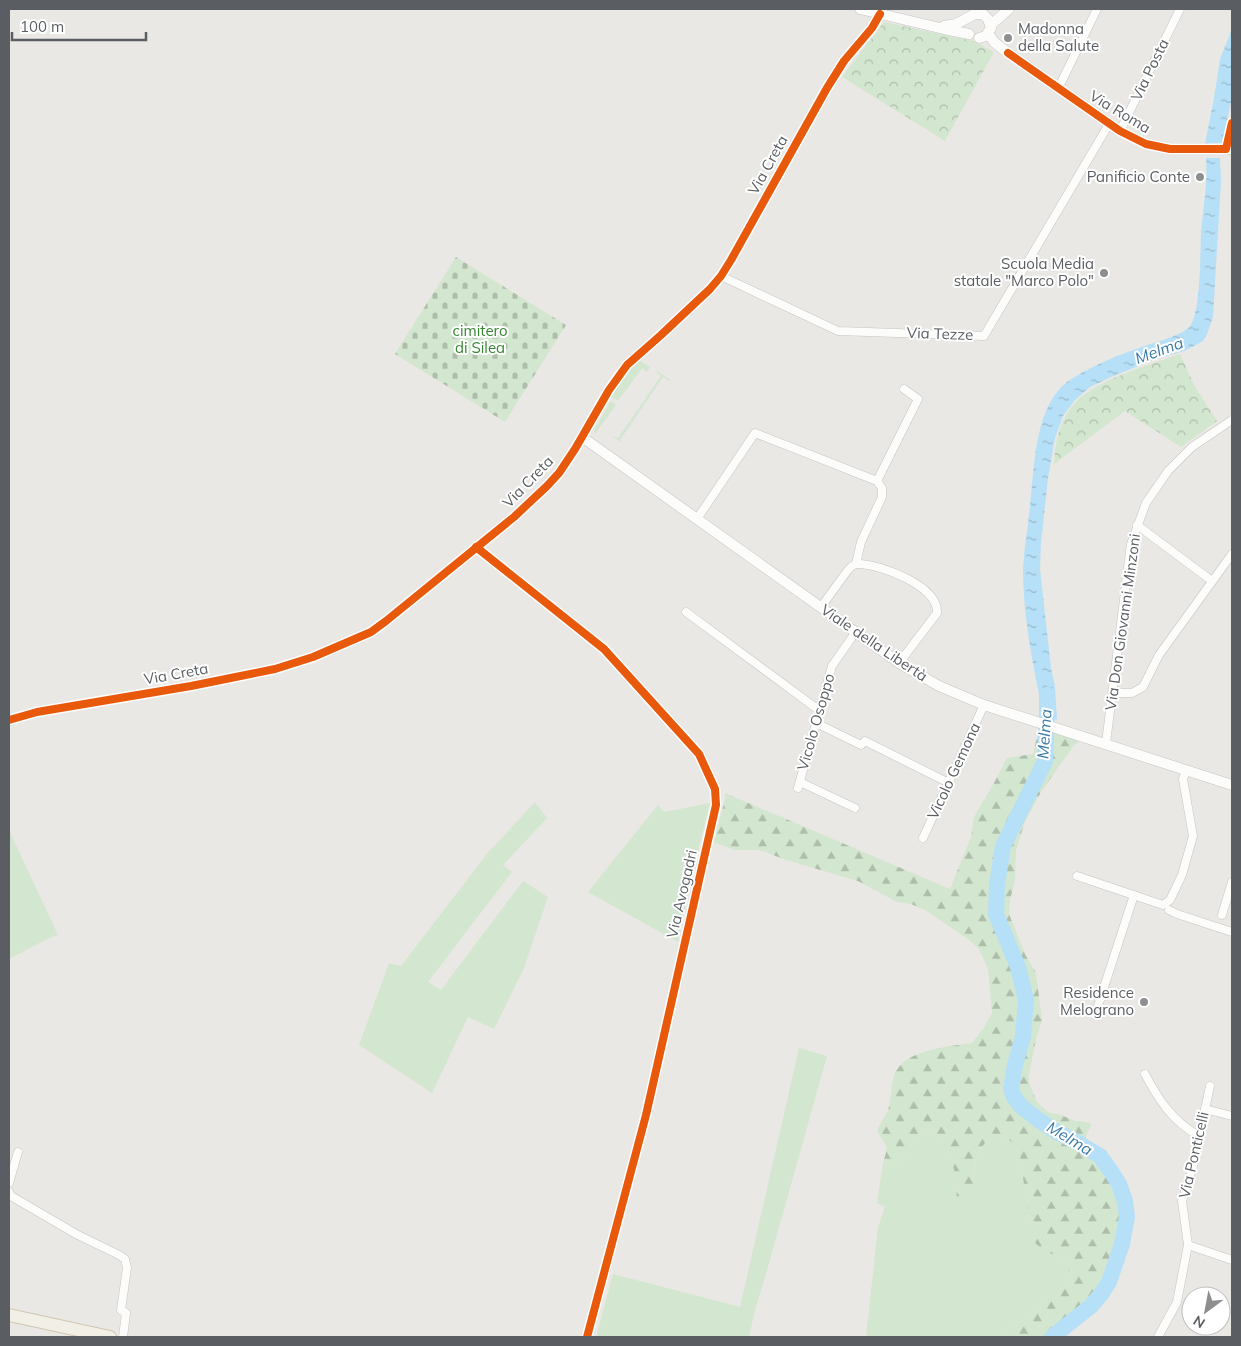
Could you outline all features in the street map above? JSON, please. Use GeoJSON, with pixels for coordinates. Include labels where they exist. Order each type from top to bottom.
{"type":"FeatureCollection","features":[{"type":"Feature","properties":{"kind":"main road"},"geometry":{"type":"LineString","coordinates":[[9,1315],[110,1337]]}},
{"type":"Feature","properties":{"kind":"street"},"geometry":{"type":"LineString","coordinates":[[860,9],[936,27],[982,32],[1009,9]]}},
{"type":"Feature","properties":{"kind":"street"},"geometry":{"type":"LineString","coordinates":[[936,27],[956,24],[975,14],[983,14],[994,9]]}},
{"type":"Feature","properties":{"kind":"street"},"geometry":{"type":"LineString","coordinates":[[1058,89],[1097,9]]}},
{"type":"Feature","properties":{"kind":"street","name":"Via Posta"},"geometry":{"type":"LineString","coordinates":[[1120,131],[1180,9]]}},
{"type":"Feature","properties":{"kind":"street","name":"Via Creta"},"geometry":{"type":"LineString","coordinates":[[9,720],[37,712],[192,686],[276,669],[313,657],[372,632],[427,588],[514,517],[547,486],[565,465],[609,390],[627,365],[710,289],[721,276],[827,88],[844,61],[872,28],[880,14]]}},
{"type":"Feature","properties":{"kind":"street"},"geometry":{"type":"LineString","coordinates":[[982,32],[988,19],[983,14]]}},
{"type":"Feature","properties":{"kind":"street"},"geometry":{"type":"LineString","coordinates":[[969,18],[966,26],[982,32]]}},
{"type":"Feature","properties":{"kind":"street","name":"Via Roma"},"geometry":{"type":"LineString","coordinates":[[982,32],[1058,89],[1120,131],[1146,144],[1170,149],[1229,149]]}},
{"type":"Feature","properties":{"kind":"street"},"geometry":{"type":"LineString","coordinates":[[1229,149],[1232,123]]}},
{"type":"Feature","properties":{"kind":"street","name":"Via Tezze"},"geometry":{"type":"LineString","coordinates":[[721,276],[838,331],[984,336],[1110,124]]}},
{"type":"Feature","properties":{"kind":"street"},"geometry":{"type":"LineString","coordinates":[[877,481],[918,399],[904,388]]}},
{"type":"Feature","properties":{"kind":"street","name":"Via Don Giovanni Minzoni"},"geometry":{"type":"LineString","coordinates":[[1106,744],[1131,544],[1137,524],[1146,503],[1168,471],[1192,447],[1232,420]]}},
{"type":"Feature","properties":{"kind":"street"},"geometry":{"type":"LineString","coordinates":[[697,519],[755,433],[877,481],[882,488],[882,496],[861,542],[856,564]]}},
{"type":"Feature","properties":{"kind":"street","name":"Viale della Libertà"},"geometry":{"type":"LineString","coordinates":[[582,437],[899,663],[939,686],[984,705],[1232,785]]}},
{"type":"Feature","properties":{"kind":"street"},"geometry":{"type":"LineString","coordinates":[[1137,524],[1212,581]]}},
{"type":"Feature","properties":{"kind":"street","name":"Via Avogadri"},"geometry":{"type":"LineString","coordinates":[[476,547],[604,649],[699,754],[715,789],[716,805],[646,1115],[587,1337]]}},
{"type":"Feature","properties":{"kind":"street"},"geometry":{"type":"LineString","coordinates":[[1113,693],[1132,693],[1143,687],[1159,655],[1232,554]]}},
{"type":"Feature","properties":{"kind":"street"},"geometry":{"type":"LineString","coordinates":[[821,607],[848,570],[856,564],[904,576],[934,600],[936,614],[899,663]]}},
{"type":"Feature","properties":{"kind":"street"},"geometry":{"type":"LineString","coordinates":[[686,612],[820,711]]}},
{"type":"Feature","properties":{"kind":"street","name":"Vicolo Osoppo"},"geometry":{"type":"LineString","coordinates":[[855,808],[799,785],[832,666],[856,633]]}},
{"type":"Feature","properties":{"kind":"street","name":"Vicolo Gemona"},"geometry":{"type":"LineString","coordinates":[[923,838],[984,705]]}},
{"type":"Feature","properties":{"kind":"street"},"geometry":{"type":"LineString","coordinates":[[816,723],[861,745],[865,741],[949,782]]}},
{"type":"Feature","properties":{"kind":"street"},"geometry":{"type":"LineString","coordinates":[[1166,907],[1182,875],[1193,836],[1183,779],[1186,770]]}},
{"type":"Feature","properties":{"kind":"street"},"geometry":{"type":"LineString","coordinates":[[1077,876],[1166,907],[1176,914],[1232,932]]}},
{"type":"Feature","properties":{"kind":"street"},"geometry":{"type":"LineString","coordinates":[[1222,915],[1232,882]]}},
{"type":"Feature","properties":{"kind":"street"},"geometry":{"type":"LineString","coordinates":[[1095,1015],[1134,895]]}},
{"type":"Feature","properties":{"kind":"street"},"geometry":{"type":"LineString","coordinates":[[1145,1074],[1167,1109],[1181,1124],[1199,1136]]}},
{"type":"Feature","properties":{"kind":"street","name":"Via Ponticelli"},"geometry":{"type":"LineString","coordinates":[[1158,1337],[1177,1302],[1188,1245],[1182,1201],[1194,1163],[1210,1086]]}},
{"type":"Feature","properties":{"kind":"street"},"geometry":{"type":"LineString","coordinates":[[1205,1109],[1232,1116]]}},
{"type":"Feature","properties":{"kind":"street"},"geometry":{"type":"LineString","coordinates":[[9,1183],[18,1152]]}},
{"type":"Feature","properties":{"kind":"street"},"geometry":{"type":"LineString","coordinates":[[9,1192],[11,1196],[76,1234],[125,1259],[127,1268],[121,1310],[126,1313],[123,1337]]}},
{"type":"Feature","properties":{"kind":"street"},"geometry":{"type":"LineString","coordinates":[[1188,1245],[1232,1260]]}},
{"type":"Feature","properties":{"kind":"green space"},"geometry":{"type":"Polygon","coordinates":[[[884,22],[973,41],[994,52],[945,141],[842,77],[884,22]]]}},
{"type":"Feature","properties":{"kind":"green space","name":"cimitero di Silea"},"geometry":{"type":"Polygon","coordinates":[[[456,257],[566,325],[505,422],[395,354],[456,257]]]}},
{"type":"Feature","properties":{"kind":"green space"},"geometry":{"type":"Polygon","coordinates":[[[1180,354],[1195,387],[1217,421],[1181,447],[1125,411],[1054,464],[1057,439],[1062,424],[1070,409],[1085,394],[1124,374],[1180,354]]]}},
{"type":"Feature","properties":{"kind":"green space"},"geometry":{"type":"Polygon","coordinates":[[[639,360],[650,367],[647,372],[642,368],[618,401],[611,397],[621,380],[639,360]]]}},
{"type":"Feature","properties":{"kind":"green space"},"geometry":{"type":"Polygon","coordinates":[[[657,371],[670,380],[663,377],[620,440],[624,444],[612,436],[618,438],[661,376],[657,371]]]}},
{"type":"Feature","properties":{"kind":"green space"},"geometry":{"type":"Polygon","coordinates":[[[611,401],[616,405],[595,434],[594,430],[611,401]]]}},
{"type":"Feature","properties":{"kind":"green space"},"geometry":{"type":"Polygon","coordinates":[[[1039,728],[1080,741],[1074,745],[1041,792],[1024,824],[1016,851],[1015,880],[1009,914],[1025,954],[1036,973],[1042,1020],[1036,1039],[1029,1082],[1037,1102],[1048,1112],[1075,1121],[1092,1124],[1086,1135],[1086,1144],[1108,1161],[1119,1177],[1127,1195],[1130,1219],[1113,1280],[1097,1305],[1057,1337],[999,1337],[1008,1327],[1033,1316],[1052,1292],[1065,1286],[1069,1280],[1068,1265],[1057,1256],[1044,1251],[1033,1241],[1029,1227],[1020,1156],[1013,1143],[1001,1134],[988,1139],[981,1148],[975,1163],[972,1187],[964,1197],[957,1200],[953,1166],[950,1159],[941,1149],[935,1134],[922,1133],[899,1161],[883,1163],[887,1148],[877,1130],[888,1110],[894,1076],[899,1067],[907,1060],[927,1051],[972,1043],[985,1026],[992,1013],[988,969],[979,949],[968,939],[925,910],[911,904],[897,902],[858,881],[783,859],[763,851],[734,850],[714,842],[725,793],[950,889],[971,837],[974,817],[1007,758],[1033,754],[1039,728]]]}},
{"type":"Feature","properties":{"kind":"green space"},"geometry":{"type":"Polygon","coordinates":[[[535,802],[547,818],[503,865],[512,872],[428,982],[441,990],[523,881],[548,897],[524,968],[494,1029],[468,1017],[432,1093],[359,1045],[389,963],[401,966],[486,855],[535,802]]]}},
{"type":"Feature","properties":{"kind":"green space"},"geometry":{"type":"Polygon","coordinates":[[[710,803],[690,883],[678,942],[588,892],[658,805],[664,812],[710,803]]]}},
{"type":"Feature","properties":{"kind":"green space"},"geometry":{"type":"Polygon","coordinates":[[[9,830],[58,935],[9,959],[9,830]]]}},
{"type":"Feature","properties":{"kind":"green space"},"geometry":{"type":"Polygon","coordinates":[[[799,1048],[827,1056],[749,1337],[596,1337],[613,1274],[740,1307],[799,1048]]]}},
{"type":"Feature","properties":{"kind":"green space"},"geometry":{"type":"Polygon","coordinates":[[[922,1133],[935,1134],[952,1162],[956,1174],[956,1193],[974,1179],[976,1158],[988,1139],[994,1135],[1001,1134],[1013,1143],[1020,1156],[1029,1227],[1051,1254],[1057,1256],[1068,1265],[1069,1280],[1065,1286],[1052,1293],[1033,1316],[1008,1327],[999,1337],[866,1337],[878,1227],[885,1207],[877,1203],[883,1163],[899,1161],[922,1133]]]}},
{"type":"Feature","properties":{"kind":"water"},"geometry":{"type":"Polygon","coordinates":[[[1232,29],[1232,98],[1222,143],[1205,144],[1220,59],[1232,29]]]}},
{"type":"Feature","properties":{"kind":"water"},"geometry":{"type":"Polygon","coordinates":[[[1206,158],[1220,158],[1221,181],[1213,317],[1207,334],[1203,341],[1184,351],[1153,360],[1090,387],[1075,400],[1063,416],[1055,438],[1048,478],[1040,569],[1051,668],[1055,686],[1057,720],[1040,714],[1041,704],[1034,671],[1023,586],[1024,553],[1039,435],[1051,402],[1060,388],[1073,378],[1114,358],[1181,333],[1190,326],[1194,319],[1198,296],[1201,233],[1206,186],[1206,158]]]}},
{"type":"Feature","properties":{"kind":"waterway","name":"Melma"},"geometry":{"type":"LineString","coordinates":[[1047,695],[1045,761],[1003,846],[997,885],[996,914],[1018,967],[1026,1000],[1023,1036],[1011,1089],[1021,1106],[1036,1118],[1100,1156],[1119,1184],[1125,1201],[1127,1217],[1122,1244],[1109,1282],[1091,1306],[1052,1337]]}},
{"type":"Feature","properties":{"kind":"cycle path"},"geometry":{"type":"LineString","coordinates":[[9,720],[37,712],[191,686],[275,669],[313,657],[371,632],[386,621],[514,517],[547,486],[559,473],[575,449],[609,390],[627,365],[710,289],[721,276],[827,88],[844,61],[872,28],[880,14]]}},
{"type":"Feature","properties":{"kind":"cycle path"},"geometry":{"type":"LineString","coordinates":[[1008,53],[1120,131],[1146,144],[1170,149],[1226,149],[1232,123]]}},
{"type":"Feature","properties":{"kind":"cycle path"},"geometry":{"type":"LineString","coordinates":[[476,547],[604,649],[699,754],[715,789],[716,805],[646,1115],[587,1337]]}},
{"type":"Feature","properties":{"kind":"place","name":"Madonna della Salute"},"geometry":{"type":"Point","coordinates":[1008,38]}},
{"type":"Feature","properties":{"kind":"place","name":"Panificio Conte"},"geometry":{"type":"Point","coordinates":[1200,177]}},
{"type":"Feature","properties":{"kind":"place","name":"Scuola Media statale \"Marco Polo\""},"geometry":{"type":"Point","coordinates":[1104,273]}},
{"type":"Feature","properties":{"kind":"place","name":"Residence Melograno"},"geometry":{"type":"Point","coordinates":[1144,1002]}}]}
